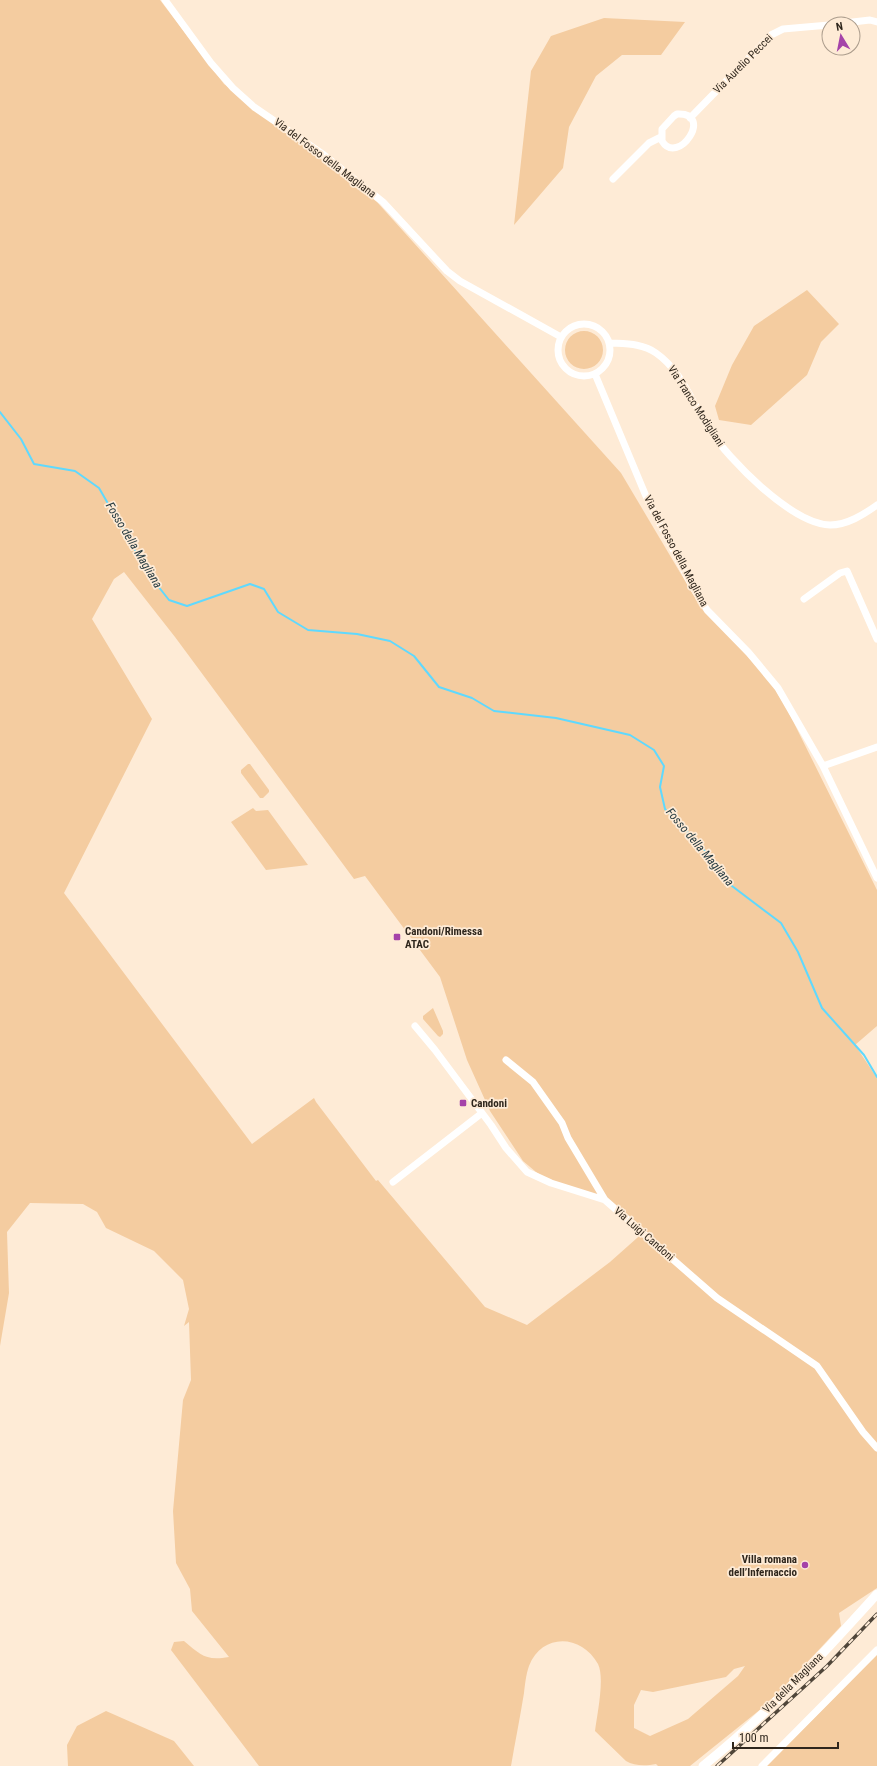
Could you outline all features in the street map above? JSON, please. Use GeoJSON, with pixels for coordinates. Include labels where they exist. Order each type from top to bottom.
{"type":"FeatureCollection","features":[{"type":"Feature","properties":{"kind":"main road","name":"Via della Magliana"},"geometry":{"type":"LineString","coordinates":[[703,1766],[718,1754],[802,1676],[877,1594]]}},
{"type":"Feature","properties":{"kind":"street","name":"Via del Fosso della Magliana"},"geometry":{"type":"LineString","coordinates":[[165,0],[211,63],[233,88],[254,107],[324,154],[382,202],[447,271],[460,281],[561,337]]}},
{"type":"Feature","properties":{"kind":"street"},"geometry":{"type":"LineString","coordinates":[[861,21],[870,20],[877,22]]}},
{"type":"Feature","properties":{"kind":"street","name":"Via Aurelio Peccei"},"geometry":{"type":"LineString","coordinates":[[690,118],[771,35],[783,29],[821,26]]}},
{"type":"Feature","properties":{"kind":"street"},"geometry":{"type":"LineString","coordinates":[[682,114],[690,118],[694,124],[693,134],[682,145],[674,148],[666,146],[661,137],[664,126],[674,116],[682,114]]}},
{"type":"Feature","properties":{"kind":"street"},"geometry":{"type":"LineString","coordinates":[[613,179],[649,143],[661,137]]}},
{"type":"Feature","properties":{"kind":"street"},"geometry":{"type":"LineString","coordinates":[[575,325],[592,325],[600,329],[609,344],[608,360],[601,370],[595,374],[586,376],[572,374],[565,368],[558,354],[558,347],[561,337],[567,330],[575,325]]}},
{"type":"Feature","properties":{"kind":"street","name":"Via Franco Modigliani"},"geometry":{"type":"LineString","coordinates":[[609,344],[642,346],[652,350],[664,359],[676,373],[706,425],[724,448],[776,499],[794,512],[814,522],[833,525],[854,519],[877,505]]}},
{"type":"Feature","properties":{"kind":"street","name":"Via del Fosso della Magliana"},"geometry":{"type":"LineString","coordinates":[[595,374],[648,501],[692,586],[707,610],[749,653],[778,688],[823,766],[877,878]]}},
{"type":"Feature","properties":{"kind":"street"},"geometry":{"type":"LineString","coordinates":[[804,599],[840,572],[847,571],[877,639]]}},
{"type":"Feature","properties":{"kind":"street"},"geometry":{"type":"LineString","coordinates":[[823,766],[877,747]]}},
{"type":"Feature","properties":{"kind":"street","name":"Via Luigi Candoni"},"geometry":{"type":"LineString","coordinates":[[414,1026],[435,1050],[482,1112],[506,1148],[527,1172],[551,1183],[605,1200],[717,1298],[817,1366],[877,1448]]}},
{"type":"Feature","properties":{"kind":"street"},"geometry":{"type":"LineString","coordinates":[[506,1060],[533,1082],[562,1123],[568,1138],[605,1200]]}},
{"type":"Feature","properties":{"kind":"street"},"geometry":{"type":"LineString","coordinates":[[393,1182],[482,1112]]}},
{"type":"Feature","properties":{"kind":"street"},"geometry":{"type":"LineString","coordinates":[[762,1766],[877,1650]]}},
{"type":"Feature","properties":{"kind":"shaded area"},"geometry":{"type":"Polygon","coordinates":[[[0,0],[160,0],[224,84],[377,202],[621,473],[697,601],[770,681],[787,709],[877,890],[877,1026],[855,1045],[877,1078],[877,1588],[839,1613],[841,1626],[771,1701],[690,1766],[658,1766],[656,1764],[640,1765],[629,1763],[595,1731],[601,1687],[600,1670],[598,1664],[591,1654],[582,1647],[562,1641],[552,1643],[543,1648],[535,1655],[529,1666],[511,1766],[259,1766],[171,1650],[174,1642],[184,1641],[204,1656],[214,1658],[229,1657],[192,1611],[190,1589],[176,1563],[173,1511],[183,1400],[191,1380],[189,1322],[184,1326],[189,1309],[183,1280],[154,1251],[106,1228],[97,1212],[83,1204],[30,1203],[7,1232],[9,1293],[0,1346],[0,0]],[[124,572],[114,579],[92,619],[152,719],[64,893],[252,1144],[314,1098],[376,1181],[378,1180],[485,1307],[527,1325],[610,1262],[646,1230],[621,1209],[608,1201],[545,1178],[523,1161],[490,1111],[467,1060],[440,977],[365,876],[354,879],[175,637],[124,572]],[[745,1666],[734,1669],[726,1677],[653,1692],[641,1690],[634,1705],[634,1728],[650,1736],[688,1719],[738,1676],[745,1666]]]}},
{"type":"Feature","properties":{"kind":"shaded area"},"geometry":{"type":"Polygon","coordinates":[[[604,18],[685,22],[661,55],[622,55],[596,76],[569,127],[563,168],[514,225],[531,71],[551,36],[604,18]]]}},
{"type":"Feature","properties":{"kind":"shaded area"},"geometry":{"type":"Polygon","coordinates":[[[807,290],[839,324],[821,342],[807,375],[751,425],[719,420],[715,406],[732,365],[754,326],[807,290]]]}},
{"type":"Feature","properties":{"kind":"shaded area"},"geometry":{"type":"Polygon","coordinates":[[[580,331],[588,331],[595,334],[600,339],[603,350],[600,361],[595,366],[588,369],[580,369],[573,366],[568,361],[565,354],[565,346],[568,339],[573,334],[580,331]]]}},
{"type":"Feature","properties":{"kind":"shaded area"},"geometry":{"type":"Polygon","coordinates":[[[250,764],[269,790],[263,798],[260,798],[241,773],[241,770],[250,764]]]}},
{"type":"Feature","properties":{"kind":"shaded area"},"geometry":{"type":"Polygon","coordinates":[[[253,808],[256,811],[268,810],[308,865],[266,870],[231,822],[253,808]]]}},
{"type":"Feature","properties":{"kind":"shaded area"},"geometry":{"type":"Polygon","coordinates":[[[433,1008],[443,1031],[443,1034],[440,1037],[423,1019],[423,1016],[433,1008]]]}},
{"type":"Feature","properties":{"kind":"shaded area"},"geometry":{"type":"Polygon","coordinates":[[[877,1654],[877,1766],[767,1766],[877,1654]]]}},
{"type":"Feature","properties":{"kind":"shaded area"},"geometry":{"type":"Polygon","coordinates":[[[106,1711],[174,1741],[194,1766],[68,1766],[67,1745],[77,1726],[106,1711]]]}},
{"type":"Feature","properties":{"kind":"waterway","name":"Fosso della Magliana"},"geometry":{"type":"LineString","coordinates":[[0,412],[21,439],[34,464],[75,471],[99,488],[150,576],[169,600],[187,606],[250,584],[264,589],[278,612],[308,630],[357,634],[390,641],[414,656],[439,687],[472,698],[494,711],[556,718],[630,735],[654,750],[664,766],[660,787],[665,809],[702,847],[728,883],[781,923],[798,952],[822,1008],[864,1055],[877,1077]]}},
{"type":"Feature","properties":{"kind":"railway"},"geometry":{"type":"LineString","coordinates":[[717,1766],[827,1666],[877,1614]]}},
{"type":"Feature","properties":{"kind":"place","name":"Candoni/Rimessa ATAC"},"geometry":{"type":"Point","coordinates":[397,937]}},
{"type":"Feature","properties":{"kind":"place","name":"Candoni"},"geometry":{"type":"Point","coordinates":[463,1103]}},
{"type":"Feature","properties":{"kind":"place","name":"Villa romana dell’Infernaccio"},"geometry":{"type":"Point","coordinates":[805,1565]}}]}
